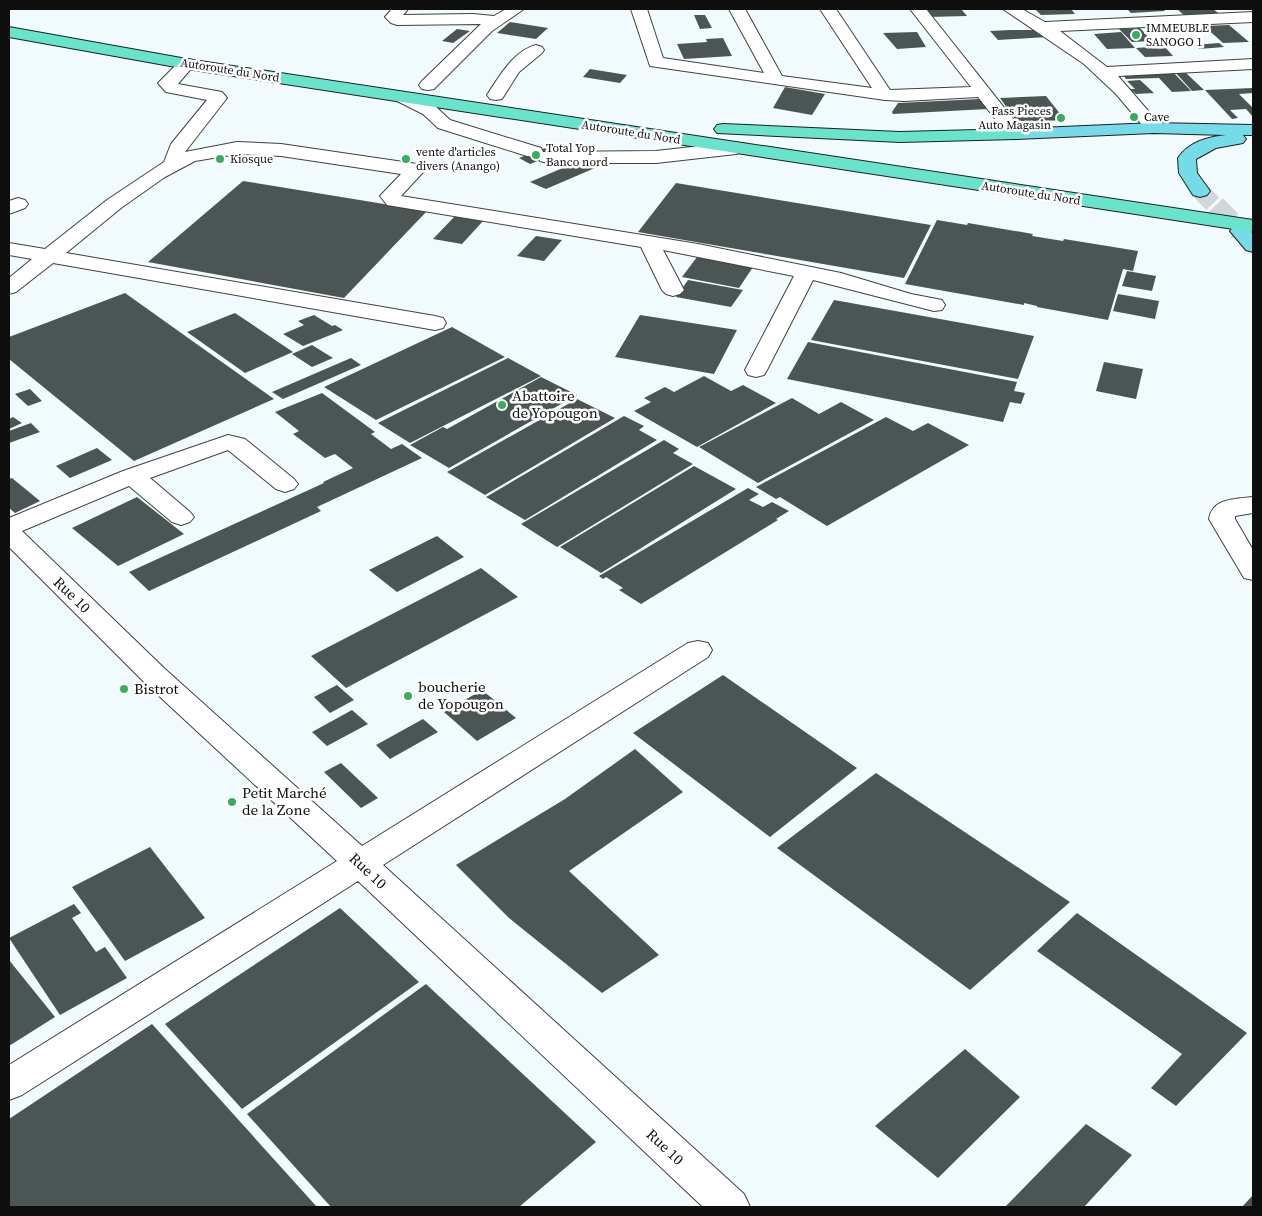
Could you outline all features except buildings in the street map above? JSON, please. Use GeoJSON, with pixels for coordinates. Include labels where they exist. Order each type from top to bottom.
{"type":"FeatureCollection","features":[{"type":"Feature","properties":{"kind":"highway","name":"Autoroute du Nord"},"geometry":{"type":"LineString","coordinates":[[9,20],[206,56],[428,85],[692,126],[1207,197]]}},
{"type":"Feature","properties":{"kind":"highway","name":"Autoroute du Nord"},"geometry":{"type":"LineString","coordinates":[[9,32],[187,64],[736,148],[1246,229]]}},
{"type":"Feature","properties":{"kind":"highway"},"geometry":{"type":"LineString","coordinates":[[692,126],[738,131],[900,138],[1016,134]]}},
{"type":"Feature","properties":{"kind":"main road"},"geometry":{"type":"LineString","coordinates":[[1016,134],[1154,128],[1253,130]]}},
{"type":"Feature","properties":{"kind":"main road"},"geometry":{"type":"LineString","coordinates":[[1207,197],[1188,173],[1187,158],[1195,149],[1217,141],[1253,140]]}},
{"type":"Feature","properties":{"kind":"main road"},"geometry":{"type":"LineString","coordinates":[[1246,229],[1253,246]]}},
{"type":"Feature","properties":{"kind":"street"},"geometry":{"type":"LineString","coordinates":[[400,9],[393,17],[397,20],[473,19],[496,21]]}},
{"type":"Feature","properties":{"kind":"street"},"geometry":{"type":"LineString","coordinates":[[428,85],[496,21],[516,9]]}},
{"type":"Feature","properties":{"kind":"street"},"geometry":{"type":"LineString","coordinates":[[638,9],[656,62],[885,95],[904,96],[983,92]]}},
{"type":"Feature","properties":{"kind":"street"},"geometry":{"type":"LineString","coordinates":[[737,9],[776,80]]}},
{"type":"Feature","properties":{"kind":"street"},"geometry":{"type":"LineString","coordinates":[[828,9],[885,95]]}},
{"type":"Feature","properties":{"kind":"street"},"geometry":{"type":"LineString","coordinates":[[918,9],[1016,134]]}},
{"type":"Feature","properties":{"kind":"street"},"geometry":{"type":"LineString","coordinates":[[1011,9],[1073,46],[1105,72],[1133,101],[1154,128]]}},
{"type":"Feature","properties":{"kind":"street"},"geometry":{"type":"LineString","coordinates":[[1043,27],[1235,18],[1250,24]]}},
{"type":"Feature","properties":{"kind":"street"},"geometry":{"type":"LineString","coordinates":[[496,95],[513,69],[536,50]]}},
{"type":"Feature","properties":{"kind":"street"},"geometry":{"type":"LineString","coordinates":[[174,163],[177,148],[218,98],[216,96],[172,88],[167,84],[187,64]]}},
{"type":"Feature","properties":{"kind":"street"},"geometry":{"type":"LineString","coordinates":[[1105,72],[1253,64]]}},
{"type":"Feature","properties":{"kind":"street"},"geometry":{"type":"LineString","coordinates":[[403,97],[429,110],[444,124],[541,154],[656,157],[736,148]]}},
{"type":"Feature","properties":{"kind":"street"},"geometry":{"type":"LineString","coordinates":[[9,288],[114,204],[174,163],[208,152],[237,148],[281,150],[396,168],[417,169],[390,196],[394,201],[698,250],[841,279],[906,299],[934,305]]}},
{"type":"Feature","properties":{"kind":"street"},"geometry":{"type":"LineString","coordinates":[[650,243],[673,290]]}},
{"type":"Feature","properties":{"kind":"street"},"geometry":{"type":"LineString","coordinates":[[9,249],[435,323]]}},
{"type":"Feature","properties":{"kind":"street"},"geometry":{"type":"LineString","coordinates":[[756,370],[806,272]]}},
{"type":"Feature","properties":{"kind":"street"},"geometry":{"type":"LineString","coordinates":[[9,526],[132,476],[228,442],[236,444],[285,484]]}},
{"type":"Feature","properties":{"kind":"street"},"geometry":{"type":"LineString","coordinates":[[132,476],[181,517]]}},
{"type":"Feature","properties":{"kind":"street"},"geometry":{"type":"LineString","coordinates":[[1253,505],[1233,507],[1223,512],[1222,519],[1253,572]]}},
{"type":"Feature","properties":{"kind":"street","name":"Rue 10"},"geometry":{"type":"LineString","coordinates":[[9,533],[155,676],[360,863],[730,1207]]}},
{"type":"Feature","properties":{"kind":"street"},"geometry":{"type":"LineString","coordinates":[[9,1084],[698,650]]}},
{"type":"Feature","properties":{"kind":"tunnel"},"geometry":{"type":"LineString","coordinates":[[1200,191],[1240,231]]}},
{"type":"Feature","properties":{"kind":"place","name":"IMMEUBLE SANOGO 1"},"geometry":{"type":"Point","coordinates":[1136,35]}},
{"type":"Feature","properties":{"kind":"place","name":"Cave"},"geometry":{"type":"Point","coordinates":[1134,117]}},
{"type":"Feature","properties":{"kind":"place","name":"Fass Pieces Auto Magasin"},"geometry":{"type":"Point","coordinates":[1061,118]}},
{"type":"Feature","properties":{"kind":"place","name":"Total Yop Banco nord"},"geometry":{"type":"Point","coordinates":[536,155]}},
{"type":"Feature","properties":{"kind":"place","name":"Kiosque"},"geometry":{"type":"Point","coordinates":[220,159]}},
{"type":"Feature","properties":{"kind":"place","name":"vente d'articles divers (Anango)"},"geometry":{"type":"Point","coordinates":[406,159]}},
{"type":"Feature","properties":{"kind":"place","name":"Abattoire de Yopougon"},"geometry":{"type":"Point","coordinates":[502,405]}},
{"type":"Feature","properties":{"kind":"place","name":"Bistrot"},"geometry":{"type":"Point","coordinates":[124,689]}},
{"type":"Feature","properties":{"kind":"place","name":"boucherie de Yopougon"},"geometry":{"type":"Point","coordinates":[408,696]}},
{"type":"Feature","properties":{"kind":"place","name":"Petit Marché de la Zone"},"geometry":{"type":"Point","coordinates":[232,802]}}]}
